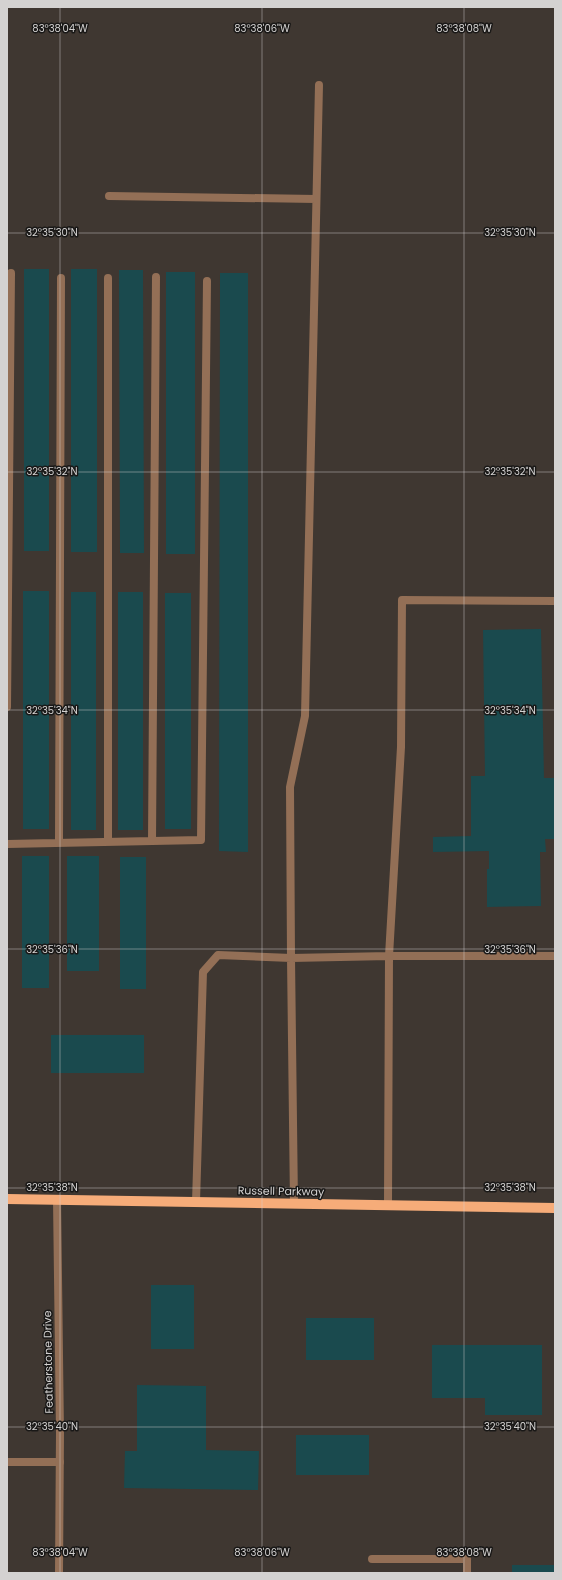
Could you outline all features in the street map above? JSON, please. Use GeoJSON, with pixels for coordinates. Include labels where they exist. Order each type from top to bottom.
{"type":"FeatureCollection","features":[{"type":"Feature","properties":{"kind":"main road","name":"Russell Parkway"},"geometry":{"type":"LineString","coordinates":[[7,1199],[555,1208]]}},
{"type":"Feature","properties":{"kind":"street"},"geometry":{"type":"LineString","coordinates":[[294,1203],[290,787],[305,716],[319,85]]}},
{"type":"Feature","properties":{"kind":"street"},"geometry":{"type":"LineString","coordinates":[[110,196],[316,198]]}},
{"type":"Feature","properties":{"kind":"street"},"geometry":{"type":"LineString","coordinates":[[7,707],[11,273]]}},
{"type":"Feature","properties":{"kind":"street"},"geometry":{"type":"LineString","coordinates":[[152,841],[156,277]]}},
{"type":"Feature","properties":{"kind":"street"},"geometry":{"type":"LineString","coordinates":[[59,843],[61,278]]}},
{"type":"Feature","properties":{"kind":"street"},"geometry":{"type":"LineString","coordinates":[[108,278],[108,842]]}},
{"type":"Feature","properties":{"kind":"street"},"geometry":{"type":"LineString","coordinates":[[7,844],[201,840],[207,281]]}},
{"type":"Feature","properties":{"kind":"street"},"geometry":{"type":"LineString","coordinates":[[388,1205],[389,956],[401,747],[402,600],[555,601]]}},
{"type":"Feature","properties":{"kind":"street"},"geometry":{"type":"LineString","coordinates":[[196,1202],[203,972],[218,955],[291,958],[389,956],[555,956]]}},
{"type":"Feature","properties":{"kind":"street","name":"Featherstone Drive"},"geometry":{"type":"LineString","coordinates":[[57,1199],[60,1462],[59,1573]]}},
{"type":"Feature","properties":{"kind":"street"},"geometry":{"type":"LineString","coordinates":[[7,1462],[60,1462]]}},
{"type":"Feature","properties":{"kind":"street"},"geometry":{"type":"LineString","coordinates":[[372,1559],[467,1559],[467,1573]]}},
{"type":"Feature","properties":{"kind":"shaded area"},"geometry":{"type":"Polygon","coordinates":[[[7,7],[555,7],[555,1573],[7,1573],[7,7]]]}},
{"type":"Feature","properties":{"kind":"building"},"geometry":{"type":"Polygon","coordinates":[[[24,269],[49,269],[49,551],[24,551],[24,269]]]}},
{"type":"Feature","properties":{"kind":"building"},"geometry":{"type":"Polygon","coordinates":[[[71,269],[97,269],[97,552],[71,552],[71,269]]]}},
{"type":"Feature","properties":{"kind":"building"},"geometry":{"type":"Polygon","coordinates":[[[119,270],[143,270],[144,553],[120,553],[119,270]]]}},
{"type":"Feature","properties":{"kind":"building"},"geometry":{"type":"Polygon","coordinates":[[[166,272],[195,272],[195,554],[166,554],[166,272]]]}},
{"type":"Feature","properties":{"kind":"building"},"geometry":{"type":"Polygon","coordinates":[[[220,273],[248,273],[248,852],[219,851],[220,273]]]}},
{"type":"Feature","properties":{"kind":"building"},"geometry":{"type":"Polygon","coordinates":[[[23,591],[49,591],[49,829],[23,829],[23,591]]]}},
{"type":"Feature","properties":{"kind":"building"},"geometry":{"type":"Polygon","coordinates":[[[71,592],[96,592],[96,830],[71,830],[71,592]]]}},
{"type":"Feature","properties":{"kind":"building"},"geometry":{"type":"Polygon","coordinates":[[[118,592],[143,592],[143,830],[118,830],[118,592]]]}},
{"type":"Feature","properties":{"kind":"building"},"geometry":{"type":"Polygon","coordinates":[[[165,593],[191,593],[191,829],[165,829],[165,593]]]}},
{"type":"Feature","properties":{"kind":"building"},"geometry":{"type":"Polygon","coordinates":[[[541,629],[544,778],[555,778],[555,839],[545,839],[546,852],[540,852],[541,906],[487,907],[487,869],[489,869],[489,851],[433,852],[433,837],[471,836],[471,776],[485,776],[483,630],[541,629]]]}},
{"type":"Feature","properties":{"kind":"building"},"geometry":{"type":"Polygon","coordinates":[[[22,856],[49,856],[49,988],[22,988],[22,856]]]}},
{"type":"Feature","properties":{"kind":"building"},"geometry":{"type":"Polygon","coordinates":[[[67,856],[99,856],[99,971],[67,971],[67,856]]]}},
{"type":"Feature","properties":{"kind":"building"},"geometry":{"type":"Polygon","coordinates":[[[120,857],[146,857],[146,989],[120,989],[120,857]]]}},
{"type":"Feature","properties":{"kind":"building"},"geometry":{"type":"Polygon","coordinates":[[[51,1035],[144,1035],[144,1073],[51,1073],[51,1035]]]}},
{"type":"Feature","properties":{"kind":"building"},"geometry":{"type":"Polygon","coordinates":[[[151,1285],[194,1285],[194,1349],[151,1349],[151,1285]]]}},
{"type":"Feature","properties":{"kind":"building"},"geometry":{"type":"Polygon","coordinates":[[[306,1318],[374,1318],[374,1360],[306,1360],[306,1318]]]}},
{"type":"Feature","properties":{"kind":"building"},"geometry":{"type":"Polygon","coordinates":[[[432,1345],[542,1345],[542,1415],[485,1415],[485,1398],[432,1398],[432,1345]]]}},
{"type":"Feature","properties":{"kind":"building"},"geometry":{"type":"Polygon","coordinates":[[[137,1385],[206,1386],[206,1450],[259,1451],[258,1490],[124,1488],[125,1451],[137,1451],[137,1385]]]}},
{"type":"Feature","properties":{"kind":"building"},"geometry":{"type":"Polygon","coordinates":[[[296,1435],[369,1435],[369,1475],[296,1475],[296,1435]]]}},
{"type":"Feature","properties":{"kind":"building"},"geometry":{"type":"Polygon","coordinates":[[[512,1565],[555,1565],[555,1573],[512,1573],[512,1565]]]}}]}
